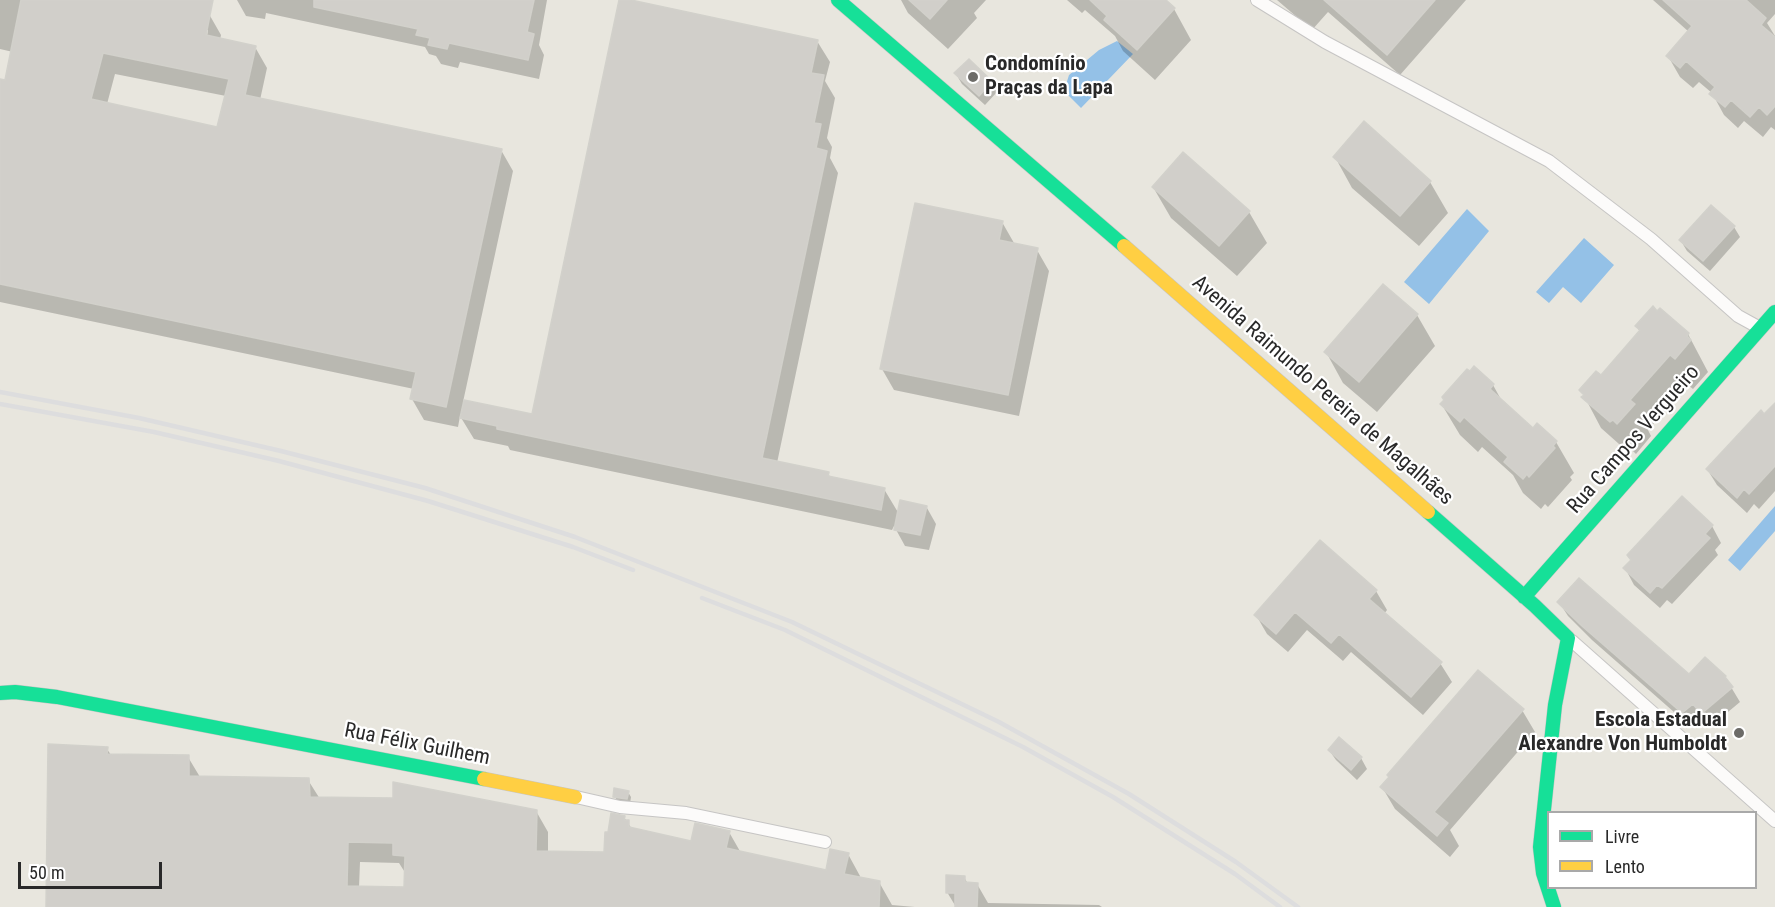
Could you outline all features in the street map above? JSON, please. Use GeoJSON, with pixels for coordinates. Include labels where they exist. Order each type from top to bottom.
{"type":"FeatureCollection","features":[{"type":"Feature","properties":{"kind":"street","name":"Avenida Raimundo Pereira de Magalhães"},"geometry":{"type":"LineString","coordinates":[[838,0],[1163,279],[1568,638]]}},
{"type":"Feature","properties":{"kind":"street","name":"Rua Campos Vergueiro"},"geometry":{"type":"LineString","coordinates":[[1524,597],[1775,312]]}},
{"type":"Feature","properties":{"kind":"street"},"geometry":{"type":"LineString","coordinates":[[1547,885],[1540,847],[1555,705],[1568,638]]}},
{"type":"Feature","properties":{"kind":"street","name":"Rua Félix Guilhem"},"geometry":{"type":"LineString","coordinates":[[0,693],[15,692],[57,697],[575,797]]}},
{"type":"Feature","properties":{"kind":"street"},"geometry":{"type":"LineString","coordinates":[[1548,889],[1554,907]]}},
{"type":"Feature","properties":{"kind":"lane"},"geometry":{"type":"LineString","coordinates":[[1257,0],[1325,42],[1549,161],[1651,239],[1738,316],[1760,328]]}},
{"type":"Feature","properties":{"kind":"lane"},"geometry":{"type":"LineString","coordinates":[[1568,638],[1775,820]]}},
{"type":"Feature","properties":{"kind":"lane","name":"Rua Félix Guilhem"},"geometry":{"type":"LineString","coordinates":[[575,797],[621,807],[686,813],[825,842]]}},
{"type":"Feature","properties":{"kind":"water"},"geometry":{"type":"Polygon","coordinates":[[[1117,41],[1133,54],[1081,108],[1064,91],[1069,75],[1099,50],[1117,41]]]}},
{"type":"Feature","properties":{"kind":"water"},"geometry":{"type":"Polygon","coordinates":[[[1467,209],[1489,231],[1429,304],[1404,282],[1467,209]]]}},
{"type":"Feature","properties":{"kind":"water"},"geometry":{"type":"Polygon","coordinates":[[[1584,238],[1614,265],[1581,303],[1563,287],[1549,303],[1536,292],[1584,238]]]}},
{"type":"Feature","properties":{"kind":"water"},"geometry":{"type":"Polygon","coordinates":[[[1775,506],[1775,531],[1740,571],[1728,560],[1775,506]]]}},
{"type":"Feature","properties":{"kind":"building"},"geometry":{"type":"Polygon","coordinates":[[[21,0],[213,0],[206,35],[256,46],[245,95],[502,149],[446,407],[410,399],[416,372],[0,284],[0,79],[5,80],[21,0]],[[103,53],[91,99],[217,127],[229,79],[103,53]]]}},
{"type":"Feature","properties":{"kind":"building"},"geometry":{"type":"Polygon","coordinates":[[[314,0],[534,0],[527,32],[534,34],[528,60],[449,43],[447,49],[428,45],[430,38],[416,35],[418,29],[314,7],[314,0]]]}},
{"type":"Feature","properties":{"kind":"building"},"geometry":{"type":"Polygon","coordinates":[[[619,0],[631,0],[818,40],[811,73],[824,75],[814,123],[821,124],[816,148],[827,151],[762,458],[829,472],[828,476],[885,488],[881,510],[497,429],[497,426],[460,418],[464,400],[532,414],[619,0]]]}},
{"type":"Feature","properties":{"kind":"building"},"geometry":{"type":"Polygon","coordinates":[[[909,0],[947,0],[930,19],[909,0]]]}},
{"type":"Feature","properties":{"kind":"building"},"geometry":{"type":"Polygon","coordinates":[[[1090,0],[1166,0],[1175,8],[1137,50],[1104,20],[1107,16],[1090,0]]]}},
{"type":"Feature","properties":{"kind":"building"},"geometry":{"type":"Polygon","coordinates":[[[1324,0],[1435,0],[1387,55],[1324,0]]]}},
{"type":"Feature","properties":{"kind":"building"},"geometry":{"type":"Polygon","coordinates":[[[1663,0],[1746,0],[1766,18],[1761,25],[1775,37],[1775,106],[1767,115],[1759,107],[1750,117],[1731,100],[1725,107],[1709,94],[1715,87],[1686,61],[1680,68],[1666,56],[1692,26],[1663,0]]]}},
{"type":"Feature","properties":{"kind":"building","name":"Condomínio Praças da Lapa"},"geometry":{"type":"Polygon","coordinates":[[[969,59],[992,81],[979,96],[954,73],[969,59]]]}},
{"type":"Feature","properties":{"kind":"building"},"geometry":{"type":"Polygon","coordinates":[[[1364,121],[1431,181],[1400,216],[1333,157],[1364,121]]]}},
{"type":"Feature","properties":{"kind":"building"},"geometry":{"type":"Polygon","coordinates":[[[1183,152],[1250,211],[1219,246],[1152,187],[1183,152]]]}},
{"type":"Feature","properties":{"kind":"building"},"geometry":{"type":"Polygon","coordinates":[[[915,203],[1003,221],[999,240],[1038,248],[1008,395],[880,369],[915,203]]]}},
{"type":"Feature","properties":{"kind":"building"},"geometry":{"type":"Polygon","coordinates":[[[1711,205],[1735,226],[1703,261],[1679,240],[1711,205]]]}},
{"type":"Feature","properties":{"kind":"building"},"geometry":{"type":"Polygon","coordinates":[[[1383,284],[1418,314],[1359,382],[1324,352],[1383,284]]]}},
{"type":"Feature","properties":{"kind":"building"},"geometry":{"type":"Polygon","coordinates":[[[1653,306],[1657,311],[1660,308],[1689,333],[1687,336],[1691,340],[1675,359],[1670,355],[1630,400],[1635,404],[1617,424],[1613,420],[1610,422],[1581,397],[1584,395],[1579,390],[1596,371],[1601,375],[1640,330],[1635,326],[1653,306]]]}},
{"type":"Feature","properties":{"kind":"building"},"geometry":{"type":"Polygon","coordinates":[[[1474,366],[1494,384],[1490,389],[1533,428],[1537,423],[1557,441],[1553,446],[1555,448],[1529,477],[1527,474],[1523,479],[1504,462],[1508,457],[1464,417],[1460,422],[1440,404],[1444,400],[1442,397],[1467,369],[1470,371],[1474,366]]]}},
{"type":"Feature","properties":{"kind":"building"},"geometry":{"type":"Polygon","coordinates":[[[1775,403],[1775,466],[1749,494],[1744,489],[1737,498],[1706,469],[1761,410],[1764,414],[1775,403]]]}},
{"type":"Feature","properties":{"kind":"building"},"geometry":{"type":"Polygon","coordinates":[[[1682,496],[1713,525],[1705,534],[1710,538],[1662,588],[1657,585],[1650,593],[1623,568],[1631,560],[1627,555],[1682,496]]]}},
{"type":"Feature","properties":{"kind":"building"},"geometry":{"type":"Polygon","coordinates":[[[900,500],[927,506],[920,535],[894,530],[900,500]]]}},
{"type":"Feature","properties":{"kind":"building"},"geometry":{"type":"Polygon","coordinates":[[[1320,540],[1377,590],[1369,599],[1442,662],[1411,697],[1339,634],[1331,643],[1295,612],[1276,634],[1254,615],[1320,540]]]}},
{"type":"Feature","properties":{"kind":"building"},"geometry":{"type":"Polygon","coordinates":[[[1579,578],[1689,674],[1705,657],[1726,676],[1733,687],[1701,714],[1693,704],[1682,713],[1557,602],[1579,578]]]}},
{"type":"Feature","properties":{"kind":"building"},"geometry":{"type":"Polygon","coordinates":[[[1478,670],[1524,709],[1434,812],[1448,823],[1437,836],[1380,787],[1389,777],[1387,775],[1478,670]]]}},
{"type":"Feature","properties":{"kind":"building"},"geometry":{"type":"Polygon","coordinates":[[[1339,737],[1362,757],[1351,770],[1328,750],[1339,737]]]}},
{"type":"Feature","properties":{"kind":"building"},"geometry":{"type":"Polygon","coordinates":[[[48,744],[108,747],[107,754],[189,755],[189,776],[309,778],[310,797],[393,798],[393,782],[537,810],[536,851],[604,852],[605,832],[608,832],[611,813],[625,816],[624,820],[629,820],[629,827],[691,841],[695,823],[730,831],[726,848],[826,870],[830,849],[849,853],[844,874],[880,881],[879,907],[46,907],[48,744]],[[348,842],[347,886],[404,887],[405,856],[393,855],[393,843],[348,842]]]}},
{"type":"Feature","properties":{"kind":"building"},"geometry":{"type":"Polygon","coordinates":[[[614,788],[629,791],[627,799],[613,797],[614,788]]]}},
{"type":"Feature","properties":{"kind":"building"},"geometry":{"type":"Polygon","coordinates":[[[946,875],[965,876],[965,882],[978,883],[977,907],[955,907],[955,893],[946,893],[946,875]]]}},
{"type":"Feature","properties":{"kind":"railway"},"geometry":{"type":"LineString","coordinates":[[0,392],[139,418],[425,488],[575,537],[792,622],[999,722],[1129,794],[1236,862],[1298,907]]}},
{"type":"Feature","properties":{"kind":"railway"},"geometry":{"type":"LineString","coordinates":[[0,404],[154,432],[279,461],[428,501],[573,547],[633,570]]}},
{"type":"Feature","properties":{"kind":"railway"},"geometry":{"type":"LineString","coordinates":[[702,598],[785,630],[1023,747],[1113,797],[1235,874],[1280,907]]}},
{"type":"Feature","properties":{"kind":"traffic: fast"},"geometry":{"type":"LineString","coordinates":[[838,0],[1124,246]]}},
{"type":"Feature","properties":{"kind":"traffic: fast"},"geometry":{"type":"LineString","coordinates":[[1524,597],[1775,312]]}},
{"type":"Feature","properties":{"kind":"traffic: fast"},"geometry":{"type":"LineString","coordinates":[[1428,512],[1568,638],[1555,705],[1540,847],[1547,885]]}},
{"type":"Feature","properties":{"kind":"traffic: fast"},"geometry":{"type":"LineString","coordinates":[[0,693],[15,692],[57,697],[484,779]]}},
{"type":"Feature","properties":{"kind":"traffic: fast"},"geometry":{"type":"LineString","coordinates":[[1548,889],[1554,907]]}},
{"type":"Feature","properties":{"kind":"traffic: slow"},"geometry":{"type":"LineString","coordinates":[[1124,246],[1428,512]]}},
{"type":"Feature","properties":{"kind":"traffic: slow"},"geometry":{"type":"LineString","coordinates":[[484,779],[575,797]]}},
{"type":"Feature","properties":{"kind":"place","name":"Condomínio Praças da Lapa"},"geometry":{"type":"Point","coordinates":[973,77]}},
{"type":"Feature","properties":{"kind":"place","name":"Escola Estadual Alexandre Von Humboldt"},"geometry":{"type":"Point","coordinates":[1739,733]}}]}
